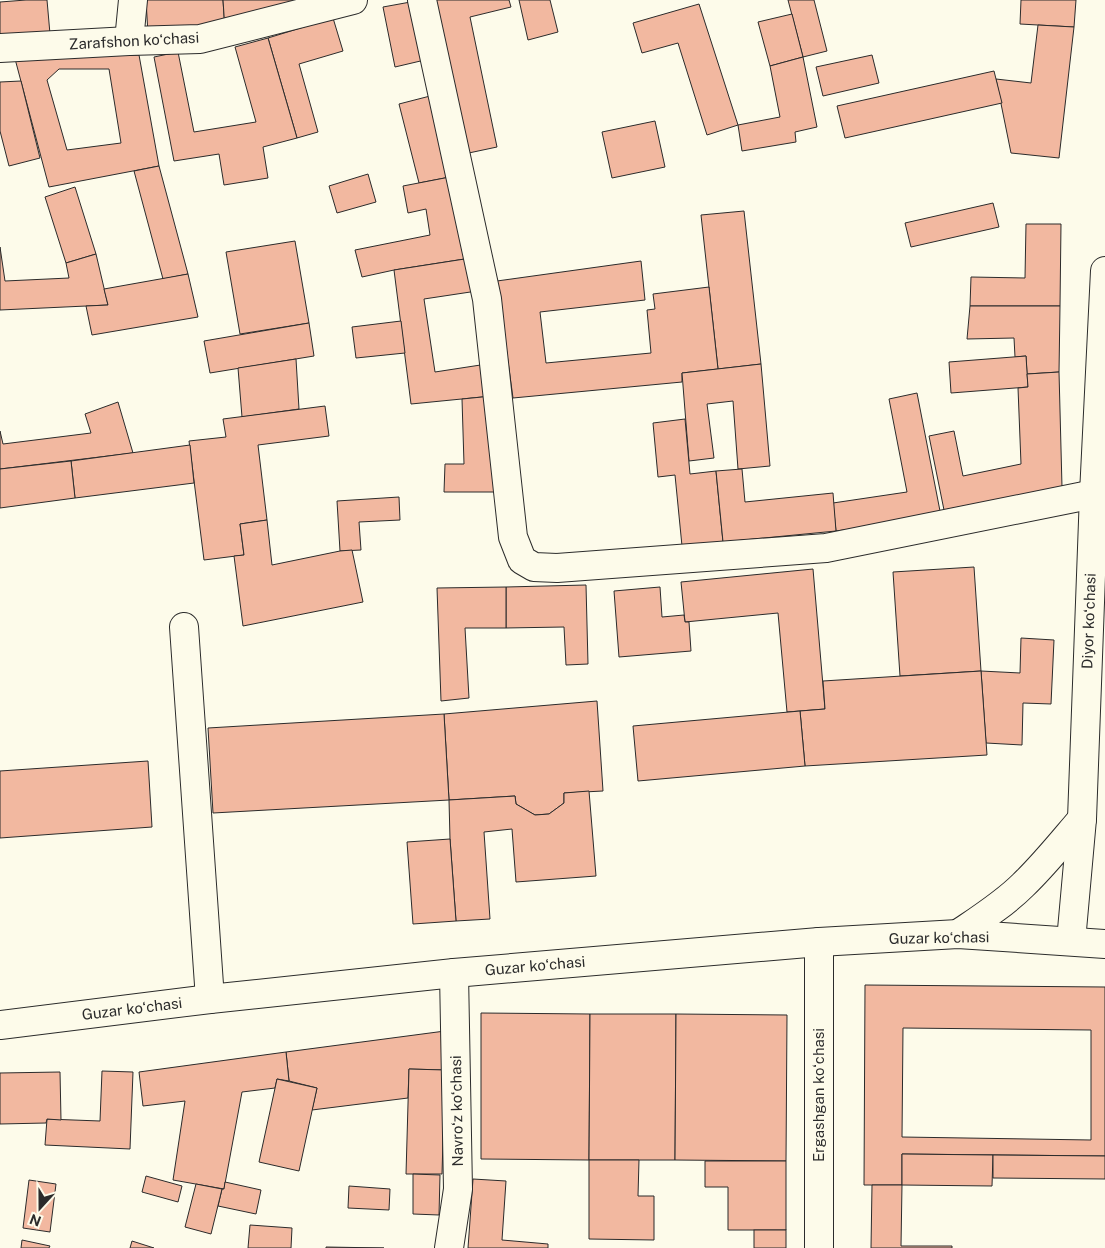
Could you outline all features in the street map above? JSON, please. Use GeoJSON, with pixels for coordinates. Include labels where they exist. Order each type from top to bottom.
{"type":"FeatureCollection","features":[{"type":"Feature","properties":{"kind":"street"},"geometry":{"type":"LineString","coordinates":[[129,41],[132,0]]}},
{"type":"Feature","properties":{"kind":"street","name":"Zarafshon koʻchasi"},"geometry":{"type":"LineString","coordinates":[[0,48],[200,39],[353,0]]}},
{"type":"Feature","properties":{"kind":"street"},"geometry":{"type":"LineString","coordinates":[[422,0],[487,299],[513,537],[522,560],[534,567],[557,568],[826,548],[1094,494]]}},
{"type":"Feature","properties":{"kind":"street","name":"Diyor koʻchasi"},"geometry":{"type":"LineString","coordinates":[[1071,941],[1082,819],[1094,494],[1105,270]]}},
{"type":"Feature","properties":{"kind":"street"},"geometry":{"type":"LineString","coordinates":[[184,627],[210,999]]}},
{"type":"Feature","properties":{"kind":"street"},"geometry":{"type":"LineString","coordinates":[[958,934],[1002,904],[1023,885],[1082,819]]}},
{"type":"Feature","properties":{"kind":"street","name":"Guzar koʻchasi"},"geometry":{"type":"LineString","coordinates":[[0,1025],[210,999],[454,973],[819,942],[958,934],[1105,944]]}},
{"type":"Feature","properties":{"kind":"street","name":"Ergashgan koʻchasi"},"geometry":{"type":"LineString","coordinates":[[819,942],[819,1248]]}},
{"type":"Feature","properties":{"kind":"street","name":"Navroʻz koʻchasi"},"geometry":{"type":"LineString","coordinates":[[449,1248],[458,1189],[454,973]]}},
{"type":"Feature","properties":{"kind":"building"},"geometry":{"type":"Polygon","coordinates":[[[47,0],[50,34],[0,38],[0,2],[47,0]]]}},
{"type":"Feature","properties":{"kind":"building"},"geometry":{"type":"Polygon","coordinates":[[[146,0],[223,0],[225,30],[148,34],[146,0]]]}},
{"type":"Feature","properties":{"kind":"building"},"geometry":{"type":"Polygon","coordinates":[[[223,0],[340,0],[225,30],[223,0]]]}},
{"type":"Feature","properties":{"kind":"building"},"geometry":{"type":"Polygon","coordinates":[[[432,0],[509,0],[511,7],[470,17],[497,147],[464,154],[432,0]]]}},
{"type":"Feature","properties":{"kind":"building"},"geometry":{"type":"Polygon","coordinates":[[[519,0],[550,0],[558,32],[528,40],[519,0]]]}},
{"type":"Feature","properties":{"kind":"building"},"geometry":{"type":"Polygon","coordinates":[[[788,0],[814,0],[827,51],[803,57],[788,0]]]}},
{"type":"Feature","properties":{"kind":"building"},"geometry":{"type":"Polygon","coordinates":[[[1021,0],[1076,0],[1074,27],[1020,24],[1021,0]]]}},
{"type":"Feature","properties":{"kind":"building"},"geometry":{"type":"Polygon","coordinates":[[[416,1],[429,59],[395,67],[383,7],[416,1]]]}},
{"type":"Feature","properties":{"kind":"building"},"geometry":{"type":"Polygon","coordinates":[[[699,4],[738,125],[707,135],[678,43],[642,53],[633,23],[699,4]]]}},
{"type":"Feature","properties":{"kind":"building"},"geometry":{"type":"Polygon","coordinates":[[[792,14],[803,57],[770,66],[758,22],[792,14]]]}},
{"type":"Feature","properties":{"kind":"building"},"geometry":{"type":"Polygon","coordinates":[[[333,18],[343,51],[299,64],[318,132],[297,138],[268,38],[333,18]]]}},
{"type":"Feature","properties":{"kind":"building"},"geometry":{"type":"Polygon","coordinates":[[[1038,25],[1074,27],[1059,158],[1011,153],[996,79],[1031,83],[1038,25]]]}},
{"type":"Feature","properties":{"kind":"building"},"geometry":{"type":"Polygon","coordinates":[[[268,38],[297,138],[263,147],[268,178],[224,185],[219,154],[174,161],[154,57],[178,52],[194,132],[256,122],[235,47],[268,38]]]}},
{"type":"Feature","properties":{"kind":"building"},"geometry":{"type":"Polygon","coordinates":[[[14,55],[139,55],[159,166],[49,187],[14,55]],[[59,69],[47,80],[67,150],[121,143],[109,69],[59,69]]]}},
{"type":"Feature","properties":{"kind":"building"},"geometry":{"type":"Polygon","coordinates":[[[872,55],[879,83],[823,96],[816,67],[872,55]]]}},
{"type":"Feature","properties":{"kind":"building"},"geometry":{"type":"Polygon","coordinates":[[[803,57],[817,127],[795,132],[796,142],[742,151],[738,125],[780,117],[770,66],[803,57]]]}},
{"type":"Feature","properties":{"kind":"building"},"geometry":{"type":"Polygon","coordinates":[[[994,71],[1002,103],[845,138],[837,106],[994,71]]]}},
{"type":"Feature","properties":{"kind":"building"},"geometry":{"type":"Polygon","coordinates":[[[21,81],[40,158],[9,166],[0,131],[0,82],[21,81]]]}},
{"type":"Feature","properties":{"kind":"building"},"geometry":{"type":"Polygon","coordinates":[[[434,95],[455,176],[419,183],[399,104],[434,95]]]}},
{"type":"Feature","properties":{"kind":"building"},"geometry":{"type":"Polygon","coordinates":[[[655,121],[665,167],[612,178],[602,132],[655,121]]]}},
{"type":"Feature","properties":{"kind":"building"},"geometry":{"type":"Polygon","coordinates":[[[159,166],[188,274],[163,279],[134,171],[159,166]]]}},
{"type":"Feature","properties":{"kind":"building"},"geometry":{"type":"Polygon","coordinates":[[[368,174],[376,202],[337,213],[329,186],[368,174]]]}},
{"type":"Feature","properties":{"kind":"building"},"geometry":{"type":"Polygon","coordinates":[[[455,176],[471,258],[362,277],[355,250],[430,235],[426,209],[408,213],[403,186],[455,176]]]}},
{"type":"Feature","properties":{"kind":"building"},"geometry":{"type":"Polygon","coordinates":[[[75,187],[96,254],[66,263],[45,197],[75,187]]]}},
{"type":"Feature","properties":{"kind":"building"},"geometry":{"type":"Polygon","coordinates":[[[993,203],[999,227],[911,247],[905,223],[993,203]]]}},
{"type":"Feature","properties":{"kind":"building"},"geometry":{"type":"Polygon","coordinates":[[[744,211],[761,364],[718,369],[701,215],[744,211]]]}},
{"type":"Feature","properties":{"kind":"building"},"geometry":{"type":"Polygon","coordinates":[[[1026,224],[1061,224],[1060,306],[970,306],[971,277],[1025,278],[1026,224]]]}},
{"type":"Feature","properties":{"kind":"building"},"geometry":{"type":"Polygon","coordinates":[[[295,241],[309,323],[240,334],[226,252],[295,241]]]}},
{"type":"Feature","properties":{"kind":"building"},"geometry":{"type":"Polygon","coordinates":[[[0,247],[5,281],[69,278],[66,263],[96,254],[108,305],[0,310],[0,247]]]}},
{"type":"Feature","properties":{"kind":"building"},"geometry":{"type":"Polygon","coordinates":[[[471,258],[477,291],[424,299],[435,372],[487,364],[492,396],[411,404],[394,270],[471,258]]]}},
{"type":"Feature","properties":{"kind":"building"},"geometry":{"type":"Polygon","coordinates":[[[641,261],[645,300],[540,312],[546,363],[651,353],[647,310],[655,309],[653,294],[709,287],[718,369],[682,373],[682,382],[513,398],[497,281],[641,261]]]}},
{"type":"Feature","properties":{"kind":"building"},"geometry":{"type":"Polygon","coordinates":[[[188,274],[198,317],[92,335],[86,306],[108,305],[104,289],[188,274]]]}},
{"type":"Feature","properties":{"kind":"building"},"geometry":{"type":"Polygon","coordinates":[[[970,306],[1060,306],[1059,372],[1027,374],[1026,356],[1015,357],[1014,338],[967,339],[970,306]]]}},
{"type":"Feature","properties":{"kind":"building"},"geometry":{"type":"Polygon","coordinates":[[[401,321],[405,353],[356,358],[352,327],[401,321]]]}},
{"type":"Feature","properties":{"kind":"building"},"geometry":{"type":"Polygon","coordinates":[[[309,323],[314,356],[210,373],[204,341],[309,323]]]}},
{"type":"Feature","properties":{"kind":"building"},"geometry":{"type":"Polygon","coordinates":[[[1026,356],[1028,387],[951,393],[949,362],[1026,356]]]}},
{"type":"Feature","properties":{"kind":"building"},"geometry":{"type":"Polygon","coordinates":[[[296,359],[299,409],[242,417],[238,368],[296,359]]]}},
{"type":"Feature","properties":{"kind":"building"},"geometry":{"type":"Polygon","coordinates":[[[761,364],[770,466],[738,469],[733,401],[707,404],[714,458],[689,461],[682,373],[761,364]]]}},
{"type":"Feature","properties":{"kind":"building"},"geometry":{"type":"Polygon","coordinates":[[[1059,372],[1062,487],[944,510],[929,436],[954,431],[963,476],[1021,464],[1018,388],[1028,387],[1027,374],[1059,372]]]}},
{"type":"Feature","properties":{"kind":"building"},"geometry":{"type":"Polygon","coordinates":[[[917,393],[940,511],[912,521],[836,531],[833,503],[907,492],[889,399],[917,393]]]}},
{"type":"Feature","properties":{"kind":"building"},"geometry":{"type":"Polygon","coordinates":[[[492,396],[496,492],[444,492],[445,464],[464,464],[462,399],[492,396]]]}},
{"type":"Feature","properties":{"kind":"building"},"geometry":{"type":"Polygon","coordinates":[[[118,402],[133,453],[0,469],[0,431],[3,444],[91,433],[85,414],[118,402]]]}},
{"type":"Feature","properties":{"kind":"building"},"geometry":{"type":"Polygon","coordinates":[[[325,406],[329,436],[258,445],[267,520],[240,524],[244,555],[204,560],[189,441],[226,437],[223,419],[325,406]]]}},
{"type":"Feature","properties":{"kind":"building"},"geometry":{"type":"Polygon","coordinates":[[[685,419],[690,474],[716,471],[723,542],[682,546],[675,475],[658,477],[653,423],[685,419]]]}},
{"type":"Feature","properties":{"kind":"building"},"geometry":{"type":"Polygon","coordinates":[[[190,445],[194,483],[75,498],[71,461],[190,445]]]}},
{"type":"Feature","properties":{"kind":"building"},"geometry":{"type":"Polygon","coordinates":[[[71,461],[75,498],[0,508],[0,469],[71,461]]]}},
{"type":"Feature","properties":{"kind":"building"},"geometry":{"type":"Polygon","coordinates":[[[742,469],[745,502],[833,493],[836,531],[723,542],[716,471],[742,469]]]}},
{"type":"Feature","properties":{"kind":"building"},"geometry":{"type":"Polygon","coordinates":[[[399,497],[400,520],[359,522],[361,550],[340,551],[337,501],[399,497]]]}},
{"type":"Feature","properties":{"kind":"building"},"geometry":{"type":"Polygon","coordinates":[[[267,520],[272,565],[352,550],[363,602],[243,626],[234,556],[244,555],[240,524],[267,520]]]}},
{"type":"Feature","properties":{"kind":"building"},"geometry":{"type":"Polygon","coordinates":[[[974,567],[981,671],[900,676],[893,572],[974,567]]]}},
{"type":"Feature","properties":{"kind":"building"},"geometry":{"type":"Polygon","coordinates":[[[813,569],[825,709],[787,712],[778,613],[685,622],[681,582],[813,569]]]}},
{"type":"Feature","properties":{"kind":"building"},"geometry":{"type":"Polygon","coordinates":[[[586,585],[588,664],[566,665],[564,627],[506,628],[506,587],[586,585]]]}},
{"type":"Feature","properties":{"kind":"building"},"geometry":{"type":"Polygon","coordinates":[[[506,587],[506,628],[465,628],[469,698],[441,701],[437,588],[506,587]]]}},
{"type":"Feature","properties":{"kind":"building"},"geometry":{"type":"Polygon","coordinates":[[[660,587],[662,617],[684,615],[685,622],[689,622],[691,651],[619,657],[614,591],[660,587]]]}},
{"type":"Feature","properties":{"kind":"building"},"geometry":{"type":"Polygon","coordinates":[[[1021,638],[1054,640],[1051,704],[1023,703],[1022,745],[986,743],[981,671],[1020,673],[1021,638]]]}},
{"type":"Feature","properties":{"kind":"building"},"geometry":{"type":"Polygon","coordinates":[[[981,671],[987,755],[805,766],[800,711],[825,709],[823,681],[981,671]]]}},
{"type":"Feature","properties":{"kind":"building"},"geometry":{"type":"Polygon","coordinates":[[[597,701],[603,791],[564,793],[564,803],[549,814],[535,815],[516,804],[515,796],[449,800],[444,714],[597,701]]]}},
{"type":"Feature","properties":{"kind":"building"},"geometry":{"type":"Polygon","coordinates":[[[800,711],[805,766],[638,781],[633,726],[800,711]]]}},
{"type":"Feature","properties":{"kind":"building"},"geometry":{"type":"Polygon","coordinates":[[[444,714],[449,800],[213,813],[208,728],[444,714]]]}},
{"type":"Feature","properties":{"kind":"building"},"geometry":{"type":"Polygon","coordinates":[[[148,761],[152,827],[0,838],[0,771],[148,761]]]}},
{"type":"Feature","properties":{"kind":"building"},"geometry":{"type":"Polygon","coordinates":[[[589,791],[596,876],[516,882],[512,829],[484,832],[490,919],[456,921],[449,800],[515,796],[516,804],[535,815],[549,814],[564,803],[564,793],[589,791]]]}},
{"type":"Feature","properties":{"kind":"building"},"geometry":{"type":"Polygon","coordinates":[[[450,839],[456,921],[413,924],[407,842],[450,839]]]}},
{"type":"Feature","properties":{"kind":"building"},"geometry":{"type":"Polygon","coordinates":[[[865,985],[1105,987],[1105,1156],[902,1154],[902,1185],[864,1185],[865,985]],[[903,1028],[902,1137],[1091,1140],[1091,1030],[903,1028]]]}},
{"type":"Feature","properties":{"kind":"building"},"geometry":{"type":"Polygon","coordinates":[[[481,1013],[590,1014],[589,1160],[481,1159],[481,1013]]]}},
{"type":"Feature","properties":{"kind":"building"},"geometry":{"type":"Polygon","coordinates":[[[590,1014],[676,1014],[675,1160],[589,1160],[590,1014]]]}},
{"type":"Feature","properties":{"kind":"building"},"geometry":{"type":"Polygon","coordinates":[[[676,1014],[787,1015],[786,1161],[675,1160],[676,1014]]]}},
{"type":"Feature","properties":{"kind":"building"},"geometry":{"type":"Polygon","coordinates":[[[445,1031],[445,1070],[409,1069],[408,1098],[312,1110],[317,1088],[289,1081],[286,1052],[445,1031]]]}},
{"type":"Feature","properties":{"kind":"building"},"geometry":{"type":"Polygon","coordinates":[[[286,1052],[289,1081],[277,1079],[275,1088],[242,1092],[224,1189],[173,1180],[185,1101],[143,1106],[139,1072],[286,1052]]]}},
{"type":"Feature","properties":{"kind":"building"},"geometry":{"type":"Polygon","coordinates":[[[409,1069],[445,1070],[442,1174],[406,1174],[409,1069]]]}},
{"type":"Feature","properties":{"kind":"building"},"geometry":{"type":"Polygon","coordinates":[[[102,1071],[133,1072],[130,1149],[45,1145],[47,1119],[100,1121],[102,1071]]]}},
{"type":"Feature","properties":{"kind":"building"},"geometry":{"type":"Polygon","coordinates":[[[60,1072],[61,1120],[47,1119],[46,1123],[0,1124],[0,1073],[60,1072]]]}},
{"type":"Feature","properties":{"kind":"building"},"geometry":{"type":"Polygon","coordinates":[[[277,1079],[317,1088],[299,1171],[259,1162],[277,1079]]]}},
{"type":"Feature","properties":{"kind":"building"},"geometry":{"type":"Polygon","coordinates":[[[902,1154],[993,1155],[992,1186],[902,1185],[902,1154]]]}},
{"type":"Feature","properties":{"kind":"building"},"geometry":{"type":"Polygon","coordinates":[[[993,1155],[1105,1156],[1105,1179],[993,1178],[993,1155]]]}},
{"type":"Feature","properties":{"kind":"building"},"geometry":{"type":"Polygon","coordinates":[[[589,1160],[639,1160],[638,1196],[654,1196],[654,1240],[589,1239],[589,1160]]]}},
{"type":"Feature","properties":{"kind":"building"},"geometry":{"type":"Polygon","coordinates":[[[705,1161],[786,1161],[786,1230],[728,1230],[728,1187],[705,1187],[705,1161]]]}},
{"type":"Feature","properties":{"kind":"building"},"geometry":{"type":"Polygon","coordinates":[[[413,1174],[440,1175],[439,1215],[413,1214],[413,1174]]]}},
{"type":"Feature","properties":{"kind":"building"},"geometry":{"type":"Polygon","coordinates":[[[146,1176],[182,1186],[178,1202],[142,1192],[146,1176]]]}},
{"type":"Feature","properties":{"kind":"building"},"geometry":{"type":"Polygon","coordinates":[[[473,1179],[506,1181],[502,1240],[548,1244],[548,1248],[468,1248],[473,1179]]]}},
{"type":"Feature","properties":{"kind":"building"},"geometry":{"type":"Polygon","coordinates":[[[29,1180],[56,1184],[50,1232],[23,1228],[29,1180]]]}},
{"type":"Feature","properties":{"kind":"building"},"geometry":{"type":"Polygon","coordinates":[[[225,1182],[261,1190],[256,1214],[218,1206],[225,1182]]]}},
{"type":"Feature","properties":{"kind":"building"},"geometry":{"type":"Polygon","coordinates":[[[196,1184],[222,1189],[211,1234],[185,1227],[196,1184]]]}},
{"type":"Feature","properties":{"kind":"building"},"geometry":{"type":"Polygon","coordinates":[[[872,1185],[902,1185],[901,1246],[952,1246],[952,1248],[871,1248],[872,1185]]]}},
{"type":"Feature","properties":{"kind":"building"},"geometry":{"type":"Polygon","coordinates":[[[349,1186],[390,1189],[389,1210],[348,1208],[349,1186]]]}},
{"type":"Feature","properties":{"kind":"building"},"geometry":{"type":"Polygon","coordinates":[[[250,1225],[292,1228],[291,1248],[248,1248],[250,1225]]]}},
{"type":"Feature","properties":{"kind":"building"},"geometry":{"type":"Polygon","coordinates":[[[754,1230],[786,1230],[786,1248],[754,1248],[754,1230]]]}},
{"type":"Feature","properties":{"kind":"building"},"geometry":{"type":"Polygon","coordinates":[[[22,1240],[50,1246],[49,1248],[21,1248],[22,1240]]]}},
{"type":"Feature","properties":{"kind":"building"},"geometry":{"type":"Polygon","coordinates":[[[132,1241],[154,1248],[130,1248],[132,1241]]]}},
{"type":"Feature","properties":{"kind":"building"},"geometry":{"type":"Polygon","coordinates":[[[326,1247],[384,1248],[326,1248],[326,1247]]]}}]}
